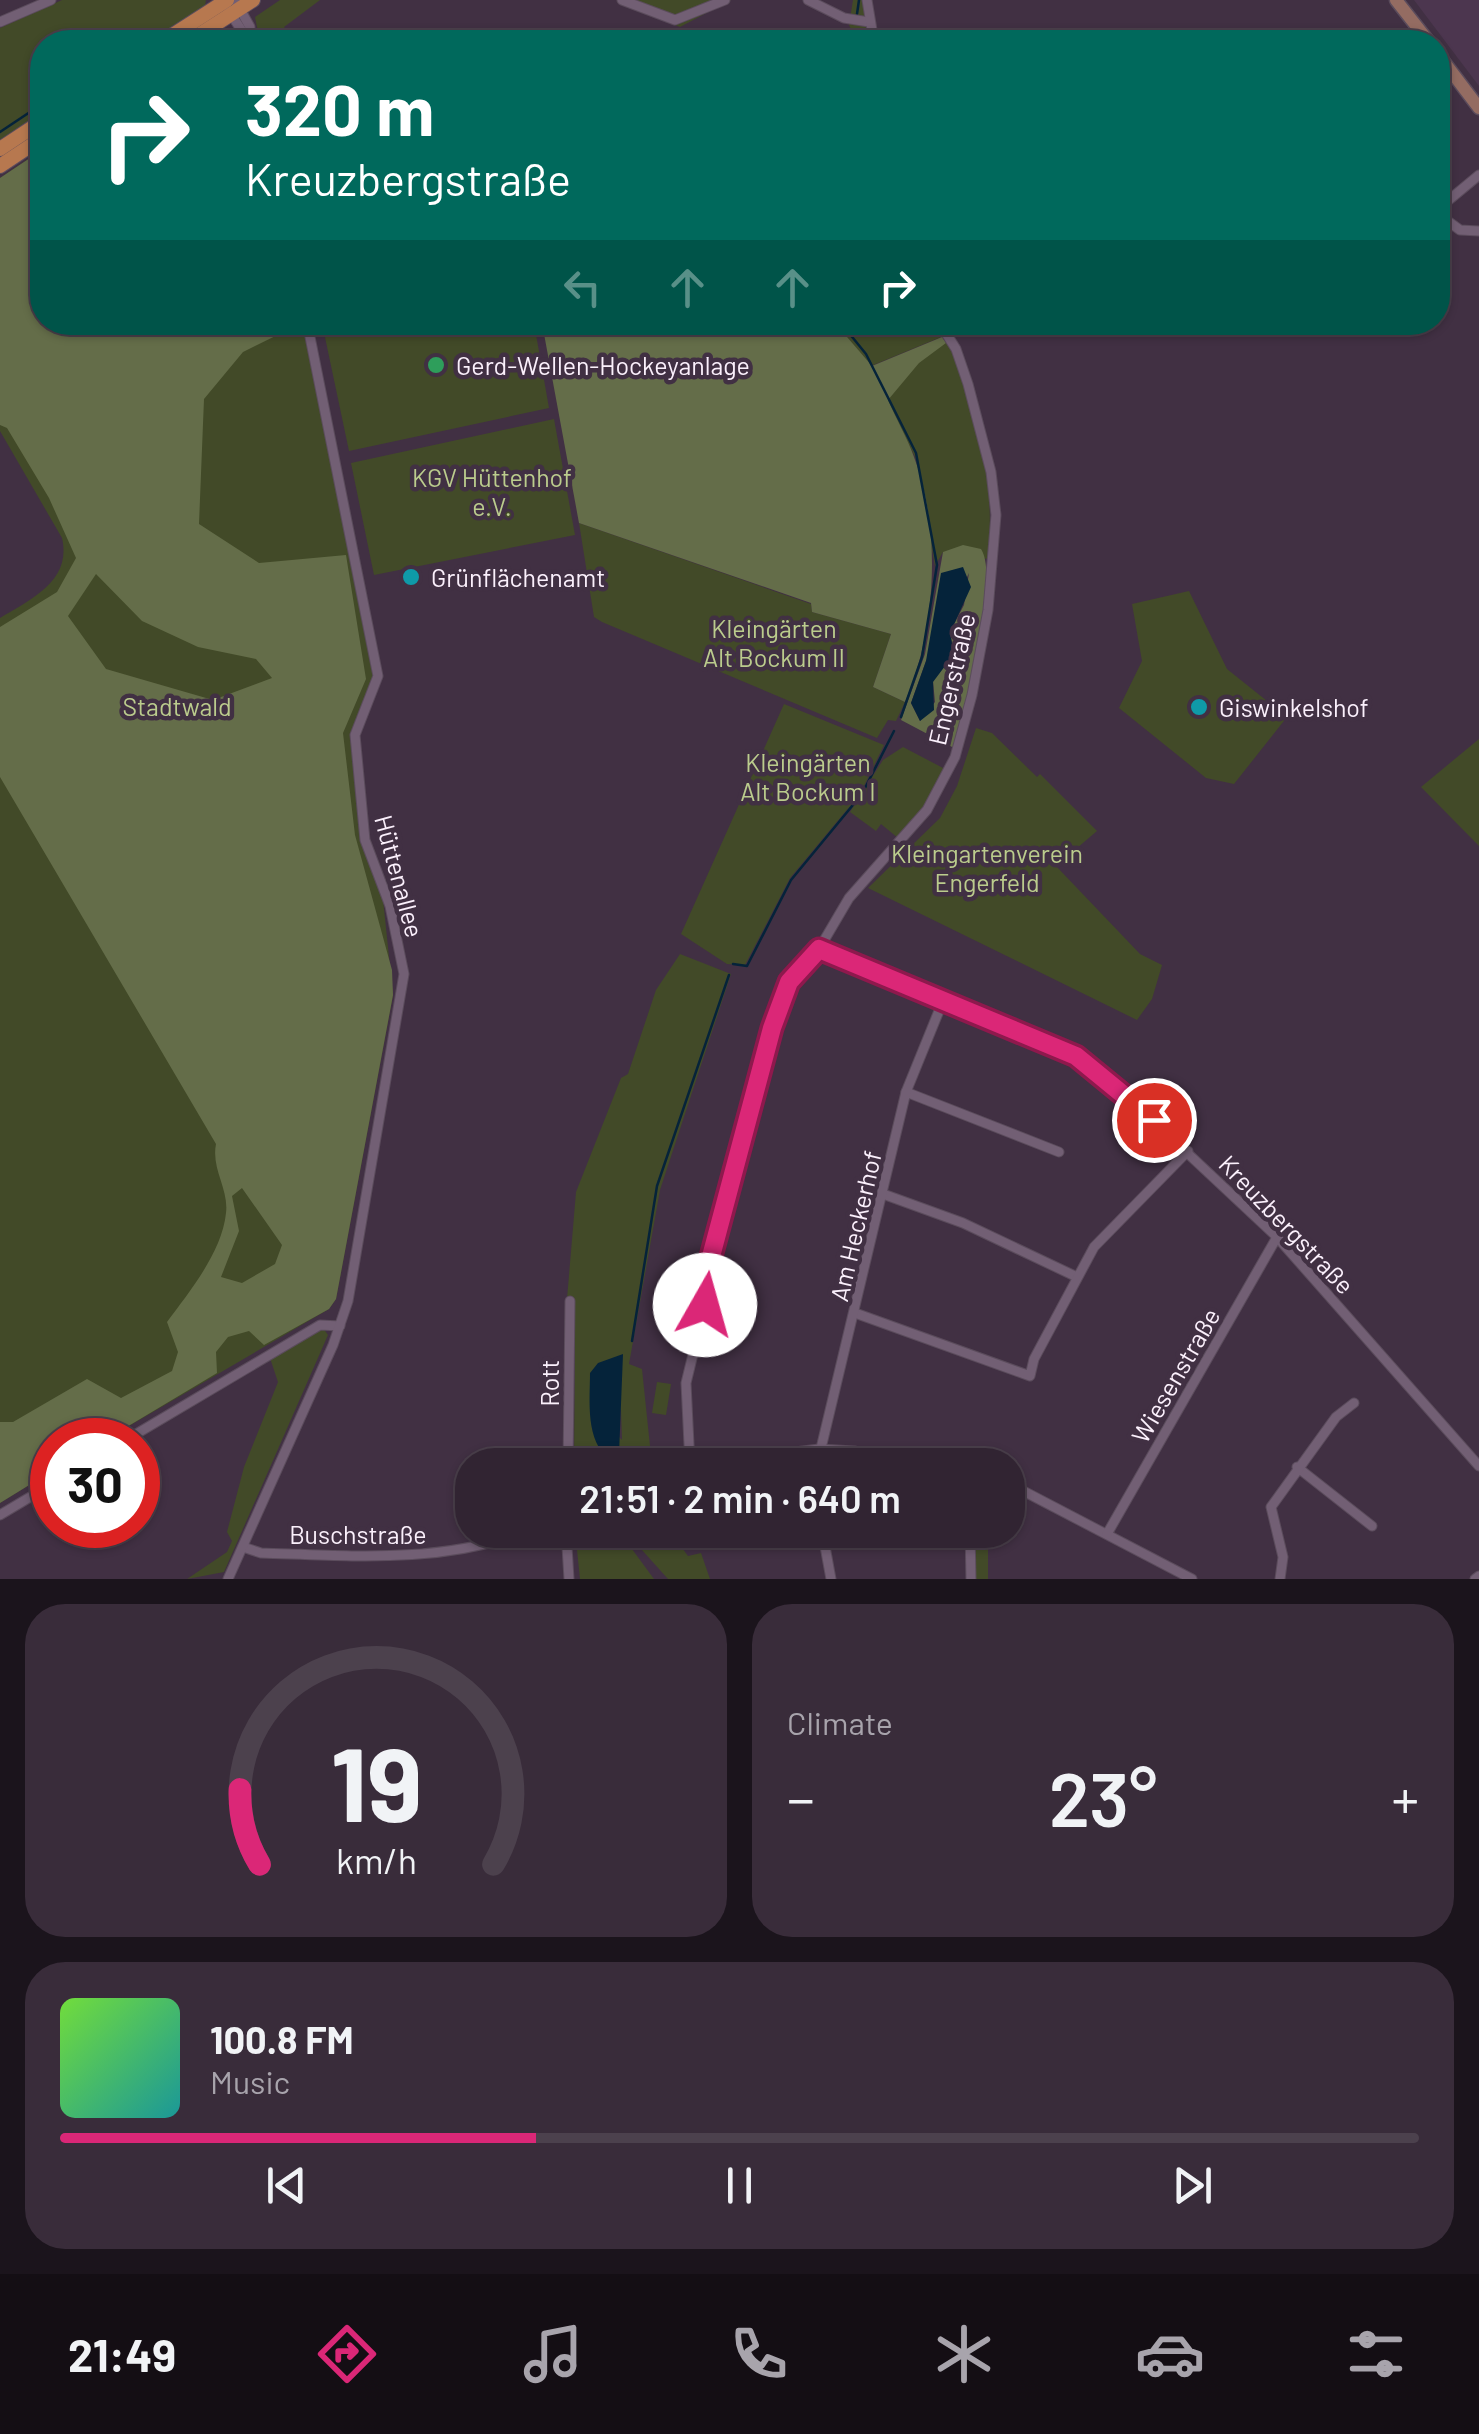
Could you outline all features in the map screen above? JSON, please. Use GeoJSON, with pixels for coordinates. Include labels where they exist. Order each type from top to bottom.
{"type":"FeatureCollection","features":[{"type":"Feature","properties":{"kind":"main road"},"geometry":{"type":"LineString","coordinates":[[1396,0],[1420,30]]}},
{"type":"Feature","properties":{"kind":"main road"},"geometry":{"type":"LineString","coordinates":[[184,30],[233,4]]}},
{"type":"Feature","properties":{"kind":"main road"},"geometry":{"type":"LineString","coordinates":[[202,30],[233,4]]}},
{"type":"Feature","properties":{"kind":"main road"},"geometry":{"type":"LineString","coordinates":[[1450,70],[1479,108]]}},
{"type":"Feature","properties":{"kind":"main road"},"geometry":{"type":"LineString","coordinates":[[0,149],[30,129]]}},
{"type":"Feature","properties":{"kind":"main road"},"geometry":{"type":"LineString","coordinates":[[0,166],[30,146]]}},
{"type":"Feature","properties":{"kind":"street"},"geometry":{"type":"LineString","coordinates":[[0,22],[51,0]]}},
{"type":"Feature","properties":{"kind":"street"},"geometry":{"type":"LineString","coordinates":[[622,0],[675,20],[725,0]]}},
{"type":"Feature","properties":{"kind":"street"},"geometry":{"type":"LineString","coordinates":[[808,0],[844,18],[870,22]]}},
{"type":"Feature","properties":{"kind":"street"},"geometry":{"type":"LineString","coordinates":[[868,0],[872,30]]}},
{"type":"Feature","properties":{"kind":"street"},"geometry":{"type":"LineString","coordinates":[[233,4],[250,30]]}},
{"type":"Feature","properties":{"kind":"street"},"geometry":{"type":"LineString","coordinates":[[1450,200],[1479,175]]}},
{"type":"Feature","properties":{"kind":"street"},"geometry":{"type":"LineString","coordinates":[[1450,221],[1460,230],[1479,231]]}},
{"type":"Feature","properties":{"kind":"street","name":"Hüttenallee"},"geometry":{"type":"LineString","coordinates":[[228,1579],[340,1326],[404,974],[390,906],[365,840],[355,735],[378,676],[309,335]]}},
{"type":"Feature","properties":{"kind":"street","name":"Engerstraße"},"geometry":{"type":"LineString","coordinates":[[689,1448],[686,1383],[705,1305],[709,1264],[772,1028],[789,982],[819,949],[848,898],[927,810],[951,766],[980,653],[994,551],[991,472],[968,384],[947,335]]}},
{"type":"Feature","properties":{"kind":"street","name":"Kreuzbergstraße"},"geometry":{"type":"LineString","coordinates":[[819,949],[1076,1056],[1104,1074],[1278,1237],[1479,1466]]}},
{"type":"Feature","properties":{"kind":"street","name":"Am Heckerhof"},"geometry":{"type":"LineString","coordinates":[[819,1448],[906,1092],[943,1000]]}},
{"type":"Feature","properties":{"kind":"street"},"geometry":{"type":"LineString","coordinates":[[906,1092],[1058,1152]]}},
{"type":"Feature","properties":{"kind":"street"},"geometry":{"type":"LineString","coordinates":[[855,1313],[1030,1376],[1094,1247],[1188,1151]]}},
{"type":"Feature","properties":{"kind":"street"},"geometry":{"type":"LineString","coordinates":[[883,1194],[962,1224],[1077,1277]]}},
{"type":"Feature","properties":{"kind":"street","name":"Wiesenstraße"},"geometry":{"type":"LineString","coordinates":[[1107,1534],[1278,1237]]}},
{"type":"Feature","properties":{"kind":"street","name":"Rott"},"geometry":{"type":"LineString","coordinates":[[568,1448],[570,1300]]}},
{"type":"Feature","properties":{"kind":"street"},"geometry":{"type":"LineString","coordinates":[[160,1420],[320,1325],[340,1326]]}},
{"type":"Feature","properties":{"kind":"street"},"geometry":{"type":"LineString","coordinates":[[1280,1579],[1283,1557],[1271,1507],[1345,1406],[1354,1403]]}},
{"type":"Feature","properties":{"kind":"street"},"geometry":{"type":"LineString","coordinates":[[1297,1467],[1372,1526]]}},
{"type":"Feature","properties":{"kind":"street"},"geometry":{"type":"LineString","coordinates":[[1025,1491],[1192,1579]]}},
{"type":"Feature","properties":{"kind":"street"},"geometry":{"type":"LineString","coordinates":[[0,1515],[30,1497]]}},
{"type":"Feature","properties":{"kind":"street","name":"Buschstraße"},"geometry":{"type":"LineString","coordinates":[[243,1547],[272,1553],[433,1555],[484,1548]]}},
{"type":"Feature","properties":{"kind":"street"},"geometry":{"type":"LineString","coordinates":[[567,1548],[569,1579]]}},
{"type":"Feature","properties":{"kind":"street"},"geometry":{"type":"LineString","coordinates":[[825,1548],[831,1579]]}},
{"type":"Feature","properties":{"kind":"street"},"geometry":{"type":"LineString","coordinates":[[970,1548],[971,1579]]}},
{"type":"Feature","properties":{"kind":"shaded area"},"geometry":{"type":"Polygon","coordinates":[[[1414,0],[1479,0],[1479,86],[1450,48],[1450,30],[1437,30],[1414,0]]]}},
{"type":"Feature","properties":{"kind":"green space"},"geometry":{"type":"Polygon","coordinates":[[[62,0],[206,0],[205,6],[167,30],[30,30],[30,120],[0,140],[0,28],[62,0]]]}},
{"type":"Feature","properties":{"kind":"green space"},"geometry":{"type":"Polygon","coordinates":[[[280,0],[320,0],[284,27],[287,30],[258,30],[255,17],[280,0]]]}},
{"type":"Feature","properties":{"kind":"green space"},"geometry":{"type":"Polygon","coordinates":[[[633,0],[731,0],[680,27],[652,16],[654,10],[633,0]]]}},
{"type":"Feature","properties":{"kind":"green space"},"geometry":{"type":"Polygon","coordinates":[[[853,0],[872,0],[876,28],[851,30],[853,0]]]}},
{"type":"Feature","properties":{"kind":"green space","name":"Stadtwald"},"geometry":{"type":"Polygon","coordinates":[[[30,158],[30,335],[304,335],[376,682],[351,732],[362,845],[383,899],[393,995],[336,1299],[329,1309],[143,1418],[30,1418],[30,1485],[0,1503],[0,618],[46,587],[61,566],[63,553],[62,538],[0,431],[0,178],[30,158]]]}},
{"type":"Feature","properties":{"kind":"green space","name":"Stadtwald"},"geometry":{"type":"Polygon","coordinates":[[[30,158],[30,335],[278,335],[243,352],[204,399],[199,524],[259,563],[346,555],[366,679],[343,733],[355,835],[392,970],[393,995],[336,1299],[329,1309],[264,1345],[249,1331],[228,1337],[216,1352],[217,1373],[142,1418],[30,1418],[30,1485],[0,1503],[0,1422],[13,1422],[87,1379],[121,1398],[172,1371],[178,1352],[167,1322],[212,1256],[226,1213],[216,1144],[0,777],[0,627],[57,592],[76,558],[49,498],[7,428],[0,425],[0,178],[30,158]],[[96,574],[68,616],[106,669],[213,700],[272,678],[256,659],[198,647],[142,621],[96,574]],[[242,1188],[232,1196],[239,1231],[221,1277],[242,1283],[275,1264],[282,1245],[242,1188]]]}},
{"type":"Feature","properties":{"kind":"green space","name":"Gerd-Wellen-Hockeyanlage"},"geometry":{"type":"Polygon","coordinates":[[[325,335],[536,335],[549,408],[349,451],[325,335]]]}},
{"type":"Feature","properties":{"kind":"green space"},"geometry":{"type":"Polygon","coordinates":[[[544,335],[845,335],[872,366],[942,337],[946,343],[919,363],[888,400],[923,486],[932,548],[929,613],[905,702],[873,687],[891,634],[812,612],[811,603],[579,523],[544,335]]]}},
{"type":"Feature","properties":{"kind":"green space"},"geometry":{"type":"Polygon","coordinates":[[[845,335],[943,335],[951,350],[963,378],[981,437],[989,498],[988,559],[943,552],[935,566],[916,459],[887,400],[918,363],[946,342],[941,337],[871,366],[845,335]]]}},
{"type":"Feature","properties":{"kind":"green space","name":"KGV Hüttenhof e.V."},"geometry":{"type":"Polygon","coordinates":[[[554,419],[575,535],[374,575],[351,463],[554,419]]]}},
{"type":"Feature","properties":{"kind":"green space","name":"Kleingärten Alt Bockum II"},"geometry":{"type":"Polygon","coordinates":[[[579,523],[811,604],[812,612],[891,634],[873,687],[905,702],[896,721],[888,720],[877,738],[602,622],[594,617],[579,523]]]}},
{"type":"Feature","properties":{"kind":"green space"},"geometry":{"type":"Polygon","coordinates":[[[963,545],[981,549],[986,564],[979,646],[954,748],[901,720],[925,654],[943,552],[963,545]],[[969,573],[926,661],[911,703],[920,721],[935,702],[933,681],[954,654],[950,632],[964,605],[969,573]]]}},
{"type":"Feature","properties":{"kind":"green space"},"geometry":{"type":"Polygon","coordinates":[[[1189,591],[1227,669],[1287,717],[1234,784],[1206,778],[1119,708],[1142,661],[1132,604],[1189,591]]]}},
{"type":"Feature","properties":{"kind":"green space","name":"Kleingärten Alt Bockum I"},"geometry":{"type":"Polygon","coordinates":[[[784,704],[884,745],[860,794],[790,878],[745,965],[727,964],[681,934],[784,704]]]}},
{"type":"Feature","properties":{"kind":"green space","name":"Kleingartenverein Engerfeld"},"geometry":{"type":"Polygon","coordinates":[[[976,728],[992,733],[1097,831],[1056,866],[1140,954],[1162,965],[1152,999],[1137,1020],[868,888],[940,818],[957,786],[976,728]]]}},
{"type":"Feature","properties":{"kind":"green space"},"geometry":{"type":"Polygon","coordinates":[[[1479,739],[1479,846],[1421,787],[1479,739]]]}},
{"type":"Feature","properties":{"kind":"green space"},"geometry":{"type":"Polygon","coordinates":[[[903,747],[945,769],[924,808],[898,838],[881,824],[876,831],[850,812],[883,760],[903,747]]]}},
{"type":"Feature","properties":{"kind":"green space"},"geometry":{"type":"Polygon","coordinates":[[[680,954],[731,974],[660,1190],[629,1364],[642,1369],[650,1448],[574,1448],[575,1341],[567,1299],[576,1192],[621,1078],[628,1074],[656,990],[680,954]],[[590,1406],[622,1440],[621,1410],[590,1406]]]}},
{"type":"Feature","properties":{"kind":"green space"},"geometry":{"type":"Polygon","coordinates":[[[323,1328],[328,1335],[224,1572],[187,1579],[227,1552],[232,1541],[227,1532],[244,1467],[278,1382],[270,1358],[323,1328]]]}},
{"type":"Feature","properties":{"kind":"green space"},"geometry":{"type":"Polygon","coordinates":[[[657,1382],[671,1384],[666,1415],[652,1413],[657,1382]]]}},
{"type":"Feature","properties":{"kind":"green space"},"geometry":{"type":"Polygon","coordinates":[[[577,1548],[631,1548],[654,1579],[580,1579],[577,1548]]]}},
{"type":"Feature","properties":{"kind":"green space"},"geometry":{"type":"Polygon","coordinates":[[[640,1548],[682,1548],[688,1556],[701,1553],[710,1579],[668,1579],[640,1548]]]}},
{"type":"Feature","properties":{"kind":"green space"},"geometry":{"type":"Polygon","coordinates":[[[972,1548],[988,1548],[988,1579],[972,1579],[972,1548]]]}},
{"type":"Feature","properties":{"kind":"water"},"geometry":{"type":"Polygon","coordinates":[[[963,567],[971,587],[950,633],[954,654],[933,682],[934,710],[920,721],[911,703],[926,661],[941,573],[963,567]]]}},
{"type":"Feature","properties":{"kind":"water"},"geometry":{"type":"Polygon","coordinates":[[[623,1354],[619,1448],[600,1448],[593,1432],[590,1373],[598,1363],[623,1354]]]}},
{"type":"Feature","properties":{"kind":"waterway"},"geometry":{"type":"LineString","coordinates":[[857,14],[859,0]]}},
{"type":"Feature","properties":{"kind":"waterway"},"geometry":{"type":"LineString","coordinates":[[0,132],[30,112]]}},
{"type":"Feature","properties":{"kind":"waterway"},"geometry":{"type":"LineString","coordinates":[[851,335],[866,354],[916,453],[937,565],[922,657],[901,717]]}},
{"type":"Feature","properties":{"kind":"waterway"},"geometry":{"type":"LineString","coordinates":[[733,964],[747,966],[791,880],[862,794],[894,731]]}},
{"type":"Feature","properties":{"kind":"waterway"},"geometry":{"type":"LineString","coordinates":[[632,1341],[657,1186],[729,975]]}},
{"type":"Feature","properties":{"kind":"place","name":"Gerd-Wellen-Hockeyanlage"},"geometry":{"type":"Point","coordinates":[436,365]}},
{"type":"Feature","properties":{"kind":"place","name":"Grünflächenamt"},"geometry":{"type":"Point","coordinates":[411,577]}},
{"type":"Feature","properties":{"kind":"place","name":"Giswinkelshof"},"geometry":{"type":"Point","coordinates":[1199,707]}},
{"type":"Feature","properties":{"kind":"route"},"geometry":{"type":"LineString","coordinates":[[705,1305],[709,1264],[772,1028],[789,982],[819,949],[1076,1056],[1104,1074],[1154,1120]]}}]}
